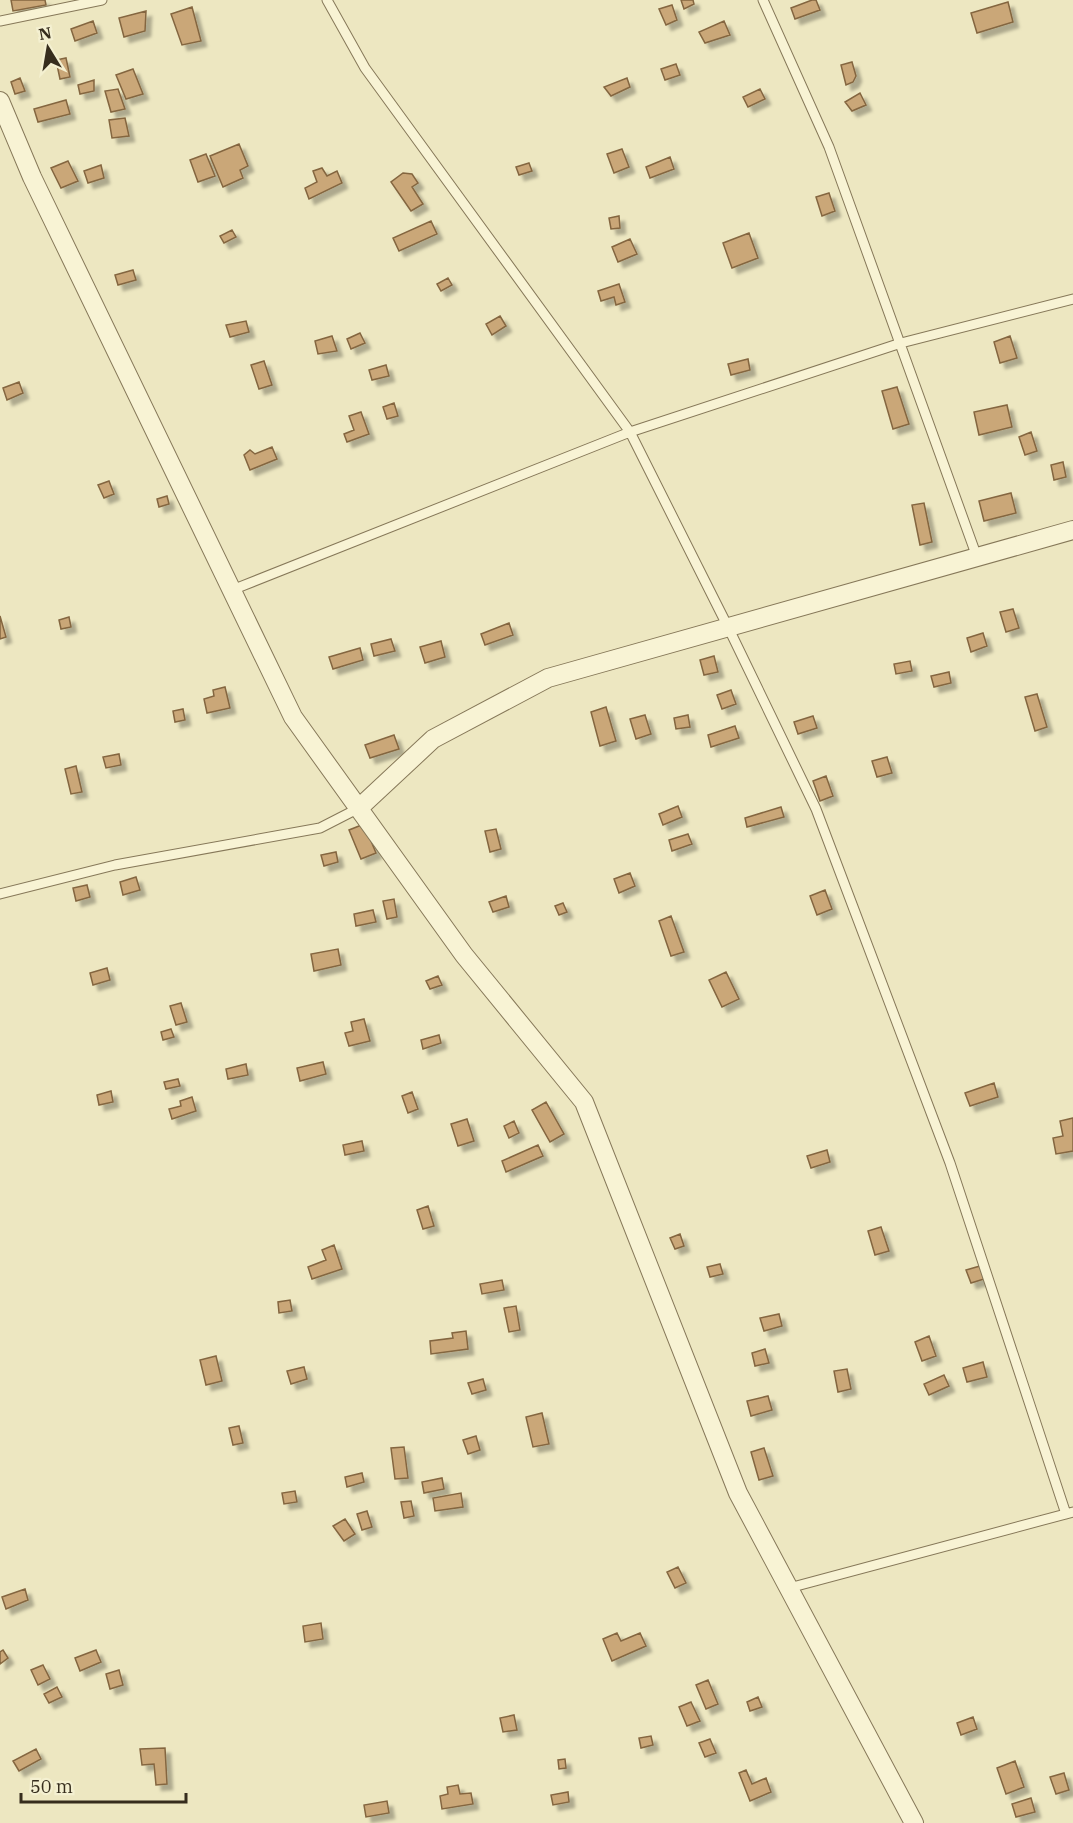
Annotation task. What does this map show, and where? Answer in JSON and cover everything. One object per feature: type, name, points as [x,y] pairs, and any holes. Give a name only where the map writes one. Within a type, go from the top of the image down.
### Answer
[{"type":"street","points":[[0,101],[32,177],[293,717],[464,955],[584,1102],[738,1493],[914,1823]]},
{"type":"street","points":[[359,808],[433,739],[548,678],[1073,530]]},
{"type":"lane","points":[[0,21],[102,0]]},
{"type":"lane","points":[[327,0],[365,68],[630,432],[728,627],[816,809],[950,1163],[1070,1513],[789,1588]]},
{"type":"lane","points":[[763,0],[829,147],[977,557]]},
{"type":"lane","points":[[232,590],[630,432],[901,343],[1073,299]]},
{"type":"lane","points":[[0,894],[116,865],[320,828],[359,808]]},
{"type":"building","points":[[11,0],[45,0],[46,5],[13,11]]},
{"type":"building","points":[[681,0],[693,0],[694,4],[684,9]]},
{"type":"building","points":[[816,0],[820,10],[795,19],[791,8]]},
{"type":"building","points":[[1008,2],[1013,22],[977,33],[971,13]]},
{"type":"building","points":[[672,5],[677,20],[666,25],[659,9]]},
{"type":"building","points":[[192,7],[201,41],[182,45],[171,14]]},
{"type":"building","points":[[146,11],[145,31],[124,37],[119,18]]},
{"type":"building","points":[[93,21],[97,33],[75,41],[71,29]]},
{"type":"building","points":[[724,21],[730,35],[705,43],[699,32]]},
{"type":"building","points":[[66,58],[70,77],[60,79],[56,60]]},
{"type":"building","points":[[852,62],[856,76],[853,82],[846,85],[841,65]]},
{"type":"building","points":[[676,64],[680,75],[665,80],[661,69]]},
{"type":"building","points":[[133,69],[143,94],[126,99],[116,75]]},
{"type":"building","points":[[20,78],[25,91],[15,94],[11,82]]},
{"type":"building","points":[[627,78],[630,87],[611,96],[604,87]]},
{"type":"building","points":[[94,80],[94,91],[80,94],[78,85]]},
{"type":"building","points":[[118,89],[125,109],[111,112],[105,91]]},
{"type":"building","points":[[760,89],[765,99],[748,107],[743,97]]},
{"type":"building","points":[[860,93],[866,105],[852,111],[845,102]]},
{"type":"building","points":[[66,100],[70,114],[38,122],[34,109]]},
{"type":"building","points":[[125,118],[129,136],[112,138],[109,120]]},
{"type":"building","points":[[239,144],[248,166],[240,170],[243,178],[223,187],[210,156]]},
{"type":"building","points":[[622,149],[629,167],[614,173],[607,154]]},
{"type":"building","points":[[206,154],[215,176],[198,182],[190,160]]},
{"type":"building","points":[[670,157],[674,169],[650,178],[646,167]]},
{"type":"building","points":[[68,161],[78,181],[61,188],[51,168]]},
{"type":"building","points":[[529,163],[532,171],[519,175],[516,167]]},
{"type":"building","points":[[101,165],[104,178],[88,183],[84,171]]},
{"type":"building","points":[[322,168],[327,176],[337,171],[342,183],[309,199],[305,188],[317,182],[313,171]]},
{"type":"building","points":[[403,173],[412,174],[418,183],[412,187],[423,204],[411,211],[391,182]]},
{"type":"building","points":[[829,193],[835,211],[822,216],[816,197]]},
{"type":"building","points":[[619,216],[620,228],[611,229],[609,218]]},
{"type":"building","points":[[431,221],[437,234],[399,251],[393,238]]},
{"type":"building","points":[[232,230],[236,237],[224,243],[220,236]]},
{"type":"building","points":[[749,233],[758,258],[732,268],[723,243]]},
{"type":"building","points":[[630,239],[637,254],[618,262],[612,247]]},
{"type":"building","points":[[133,270],[136,280],[118,285],[115,275]]},
{"type":"building","points":[[448,278],[452,285],[441,291],[437,284]]},
{"type":"building","points":[[619,284],[625,302],[616,305],[614,297],[601,301],[598,291]]},
{"type":"building","points":[[500,316],[506,326],[492,335],[486,324]]},
{"type":"building","points":[[246,321],[249,332],[230,337],[226,325]]},
{"type":"building","points":[[360,333],[365,343],[351,349],[347,339]]},
{"type":"building","points":[[332,336],[337,351],[318,354],[315,341]]},
{"type":"building","points":[[1010,336],[1017,358],[1000,363],[994,342]]},
{"type":"building","points":[[748,359],[750,370],[731,375],[728,364]]},
{"type":"building","points":[[264,361],[272,385],[259,389],[251,365]]},
{"type":"building","points":[[386,365],[389,376],[372,380],[369,370]]},
{"type":"building","points":[[19,382],[23,393],[7,400],[3,388]]},
{"type":"building","points":[[897,387],[909,424],[893,429],[882,391]]},
{"type":"building","points":[[394,403],[398,416],[387,419],[383,407]]},
{"type":"building","points":[[1007,405],[1012,427],[979,435],[974,412]]},
{"type":"building","points":[[361,412],[369,434],[347,442],[344,434],[354,430],[349,416]]},
{"type":"building","points":[[1031,432],[1037,451],[1025,455],[1019,437]]},
{"type":"building","points":[[272,447],[277,459],[250,470],[244,455],[250,450],[255,454]]},
{"type":"building","points":[[1063,462],[1066,477],[1054,480],[1051,465]]},
{"type":"building","points":[[109,481],[114,494],[104,498],[98,485]]},
{"type":"building","points":[[1011,493],[1016,513],[984,521],[979,501]]},
{"type":"building","points":[[167,496],[169,504],[159,507],[157,499]]},
{"type":"building","points":[[924,503],[932,542],[920,545],[912,505]]},
{"type":"building","points":[[1013,609],[1019,628],[1006,632],[1000,612]]},
{"type":"building","points":[[0,616],[6,637],[0,639]]},
{"type":"building","points":[[69,617],[71,627],[61,629],[59,620]]},
{"type":"building","points":[[509,623],[513,635],[485,645],[481,634]]},
{"type":"building","points":[[983,633],[987,646],[971,652],[967,638]]},
{"type":"building","points":[[391,639],[395,651],[374,656],[371,644]]},
{"type":"building","points":[[441,641],[445,657],[425,663],[420,647]]},
{"type":"building","points":[[360,648],[363,660],[333,669],[329,657]]},
{"type":"building","points":[[714,656],[718,672],[704,675],[700,660]]},
{"type":"building","points":[[910,661],[912,671],[896,674],[894,664]]},
{"type":"building","points":[[949,672],[951,683],[934,687],[931,676]]},
{"type":"building","points":[[225,687],[230,708],[207,713],[204,699],[214,696],[213,690]]},
{"type":"building","points":[[731,690],[736,704],[722,709],[717,695]]},
{"type":"building","points":[[1037,694],[1047,727],[1035,731],[1025,697]]},
{"type":"building","points":[[606,707],[616,741],[600,746],[591,712]]},
{"type":"building","points":[[183,709],[185,720],[175,722],[173,711]]},
{"type":"building","points":[[645,715],[651,734],[636,739],[630,719]]},
{"type":"building","points":[[688,715],[690,727],[676,729],[674,718]]},
{"type":"building","points":[[813,716],[817,728],[798,734],[794,722]]},
{"type":"building","points":[[735,726],[739,738],[711,747],[708,735]]},
{"type":"building","points":[[394,735],[399,749],[370,758],[365,745]]},
{"type":"building","points":[[119,754],[121,765],[106,768],[103,757]]},
{"type":"building","points":[[887,757],[892,773],[877,777],[872,761]]},
{"type":"building","points":[[76,766],[82,792],[71,794],[65,769]]},
{"type":"building","points":[[826,776],[833,796],[820,801],[813,781]]},
{"type":"building","points":[[678,806],[682,817],[663,825],[659,814]]},
{"type":"building","points":[[781,807],[784,817],[747,827],[745,818]]},
{"type":"building","points":[[364,824],[376,853],[361,859],[349,830]]},
{"type":"building","points":[[496,829],[501,849],[490,852],[485,831]]},
{"type":"building","points":[[688,834],[692,844],[672,851],[669,840]]},
{"type":"building","points":[[336,852],[338,862],[324,866],[321,855]]},
{"type":"building","points":[[630,873],[635,886],[619,893],[614,879]]},
{"type":"building","points":[[136,877],[140,890],[123,895],[120,882]]},
{"type":"building","points":[[87,885],[90,897],[76,901],[73,888]]},
{"type":"building","points":[[825,890],[832,909],[817,915],[810,896]]},
{"type":"building","points":[[506,896],[509,907],[493,912],[489,902]]},
{"type":"building","points":[[394,899],[397,917],[387,919],[383,901]]},
{"type":"building","points":[[563,903],[567,912],[559,915],[555,906]]},
{"type":"building","points":[[373,910],[376,922],[356,926],[354,914]]},
{"type":"building","points":[[671,916],[684,952],[671,956],[659,921]]},
{"type":"building","points":[[338,949],[341,965],[314,971],[311,954]]},
{"type":"building","points":[[107,968],[110,980],[93,985],[90,973]]},
{"type":"building","points":[[726,972],[739,999],[722,1007],[709,980]]},
{"type":"building","points":[[438,976],[442,985],[430,989],[426,981]]},
{"type":"building","points":[[181,1003],[187,1022],[176,1025],[170,1006]]},
{"type":"building","points":[[364,1019],[370,1041],[349,1046],[345,1033],[353,1031],[351,1022]]},
{"type":"building","points":[[171,1029],[174,1037],[163,1040],[161,1032]]},
{"type":"building","points":[[439,1035],[441,1043],[423,1049],[421,1040]]},
{"type":"building","points":[[323,1062],[326,1074],[300,1081],[297,1068]]},
{"type":"building","points":[[246,1064],[248,1075],[228,1079],[226,1069]]},
{"type":"building","points":[[178,1079],[180,1086],[166,1089],[164,1082]]},
{"type":"building","points":[[994,1083],[998,1097],[970,1106],[965,1093]]},
{"type":"building","points":[[111,1091],[113,1102],[99,1105],[97,1095]]},
{"type":"building","points":[[412,1092],[418,1109],[408,1113],[402,1096]]},
{"type":"building","points":[[192,1097],[196,1111],[172,1119],[169,1109],[181,1106],[180,1101]]},
{"type":"building","points":[[546,1102],[564,1134],[550,1142],[532,1110]]},
{"type":"building","points":[[1073,1118],[1073,1151],[1056,1154],[1053,1138],[1063,1136],[1060,1121]]},
{"type":"building","points":[[467,1119],[474,1141],[458,1146],[451,1124]]},
{"type":"building","points":[[514,1121],[519,1133],[509,1138],[504,1126]]},
{"type":"building","points":[[362,1141],[364,1151],[345,1155],[343,1145]]},
{"type":"building","points":[[538,1145],[543,1156],[506,1172],[502,1161]]},
{"type":"building","points":[[827,1150],[830,1162],[811,1168],[807,1156]]},
{"type":"building","points":[[428,1206],[434,1226],[423,1229],[417,1210]]},
{"type":"building","points":[[881,1227],[889,1251],[875,1255],[868,1231]]},
{"type":"building","points":[[680,1234],[684,1246],[675,1249],[670,1238]]},
{"type":"building","points":[[334,1245],[342,1269],[312,1279],[308,1267],[326,1260],[322,1250]]},
{"type":"building","points":[[720,1264],[723,1274],[710,1277],[707,1267]]},
{"type":"building","points":[[980,1266],[984,1279],[971,1283],[966,1270]]},
{"type":"building","points":[[502,1280],[504,1290],[482,1294],[480,1284]]},
{"type":"building","points":[[290,1300],[292,1311],[279,1313],[278,1302]]},
{"type":"building","points":[[516,1306],[520,1330],[509,1332],[504,1308]]},
{"type":"building","points":[[779,1314],[782,1326],[764,1331],[760,1318]]},
{"type":"building","points":[[466,1331],[468,1349],[431,1354],[430,1341],[453,1338],[452,1333]]},
{"type":"building","points":[[929,1336],[936,1356],[922,1361],[915,1342]]},
{"type":"building","points":[[765,1349],[769,1363],[755,1366],[752,1353]]},
{"type":"building","points":[[216,1356],[222,1381],[206,1385],[200,1360]]},
{"type":"building","points":[[983,1362],[987,1377],[967,1382],[963,1368]]},
{"type":"building","points":[[304,1367],[307,1379],[291,1384],[287,1371]]},
{"type":"building","points":[[847,1369],[851,1389],[838,1392],[834,1371]]},
{"type":"building","points":[[944,1375],[949,1386],[929,1395],[924,1384]]},
{"type":"building","points":[[483,1379],[486,1390],[472,1394],[468,1383]]},
{"type":"building","points":[[768,1396],[772,1410],[751,1416],[747,1401]]},
{"type":"building","points":[[542,1413],[549,1444],[533,1447],[526,1417]]},
{"type":"building","points":[[239,1426],[243,1443],[233,1445],[229,1428]]},
{"type":"building","points":[[476,1436],[480,1450],[468,1454],[463,1440]]},
{"type":"building","points":[[404,1447],[408,1478],[395,1479],[391,1448]]},
{"type":"building","points":[[764,1448],[773,1476],[759,1480],[751,1452]]},
{"type":"building","points":[[362,1473],[364,1482],[347,1487],[345,1477]]},
{"type":"building","points":[[442,1478],[444,1489],[424,1493],[422,1482]]},
{"type":"building","points":[[295,1491],[297,1502],[284,1504],[282,1493]]},
{"type":"building","points":[[461,1493],[463,1507],[435,1511],[433,1498]]},
{"type":"building","points":[[411,1501],[414,1516],[404,1518],[401,1502]]},
{"type":"building","points":[[367,1511],[372,1527],[362,1530],[357,1514]]},
{"type":"building","points":[[345,1519],[355,1534],[344,1541],[333,1526]]},
{"type":"building","points":[[678,1567],[686,1583],[675,1588],[667,1572]]},
{"type":"building","points":[[25,1589],[28,1600],[6,1609],[2,1597]]},
{"type":"building","points":[[321,1623],[323,1639],[305,1642],[303,1626]]},
{"type":"building","points":[[617,1633],[621,1641],[640,1633],[646,1646],[612,1661],[603,1639]]},
{"type":"building","points":[[3,1650],[8,1658],[0,1664],[0,1652]]},
{"type":"building","points":[[96,1650],[101,1662],[80,1671],[75,1658]]},
{"type":"building","points":[[43,1665],[50,1679],[38,1685],[31,1670]]},
{"type":"building","points":[[119,1670],[123,1685],[110,1689],[106,1674]]},
{"type":"building","points":[[708,1680],[718,1704],[706,1709],[696,1685]]},
{"type":"building","points":[[57,1687],[62,1697],[49,1703],[44,1694]]},
{"type":"building","points":[[758,1697],[762,1707],[750,1711],[747,1702]]},
{"type":"building","points":[[691,1702],[700,1721],[687,1726],[679,1707]]},
{"type":"building","points":[[514,1715],[517,1730],[503,1732],[500,1718]]},
{"type":"building","points":[[973,1717],[977,1729],[961,1735],[957,1723]]},
{"type":"building","points":[[651,1736],[653,1745],[641,1748],[639,1738]]},
{"type":"building","points":[[710,1739],[716,1753],[705,1757],[699,1743]]},
{"type":"building","points":[[165,1748],[167,1784],[156,1785],[154,1764],[142,1765],[140,1749]]},
{"type":"building","points":[[36,1749],[41,1759],[19,1771],[13,1761]]},
{"type":"building","points":[[565,1759],[566,1768],[559,1769],[558,1760]]},
{"type":"building","points":[[1015,1761],[1024,1787],[1006,1794],[997,1768]]},
{"type":"building","points":[[746,1770],[752,1784],[766,1778],[771,1792],[750,1801],[739,1773]]},
{"type":"building","points":[[1064,1773],[1069,1790],[1056,1794],[1050,1777]]},
{"type":"building","points":[[458,1785],[460,1794],[471,1793],[473,1804],[442,1809],[440,1796],[448,1794],[447,1787]]},
{"type":"building","points":[[568,1792],[569,1802],[553,1805],[551,1795]]},
{"type":"building","points":[[1031,1798],[1035,1812],[1016,1817],[1012,1804]]},
{"type":"building","points":[[387,1801],[389,1813],[366,1817],[364,1805]]}]
